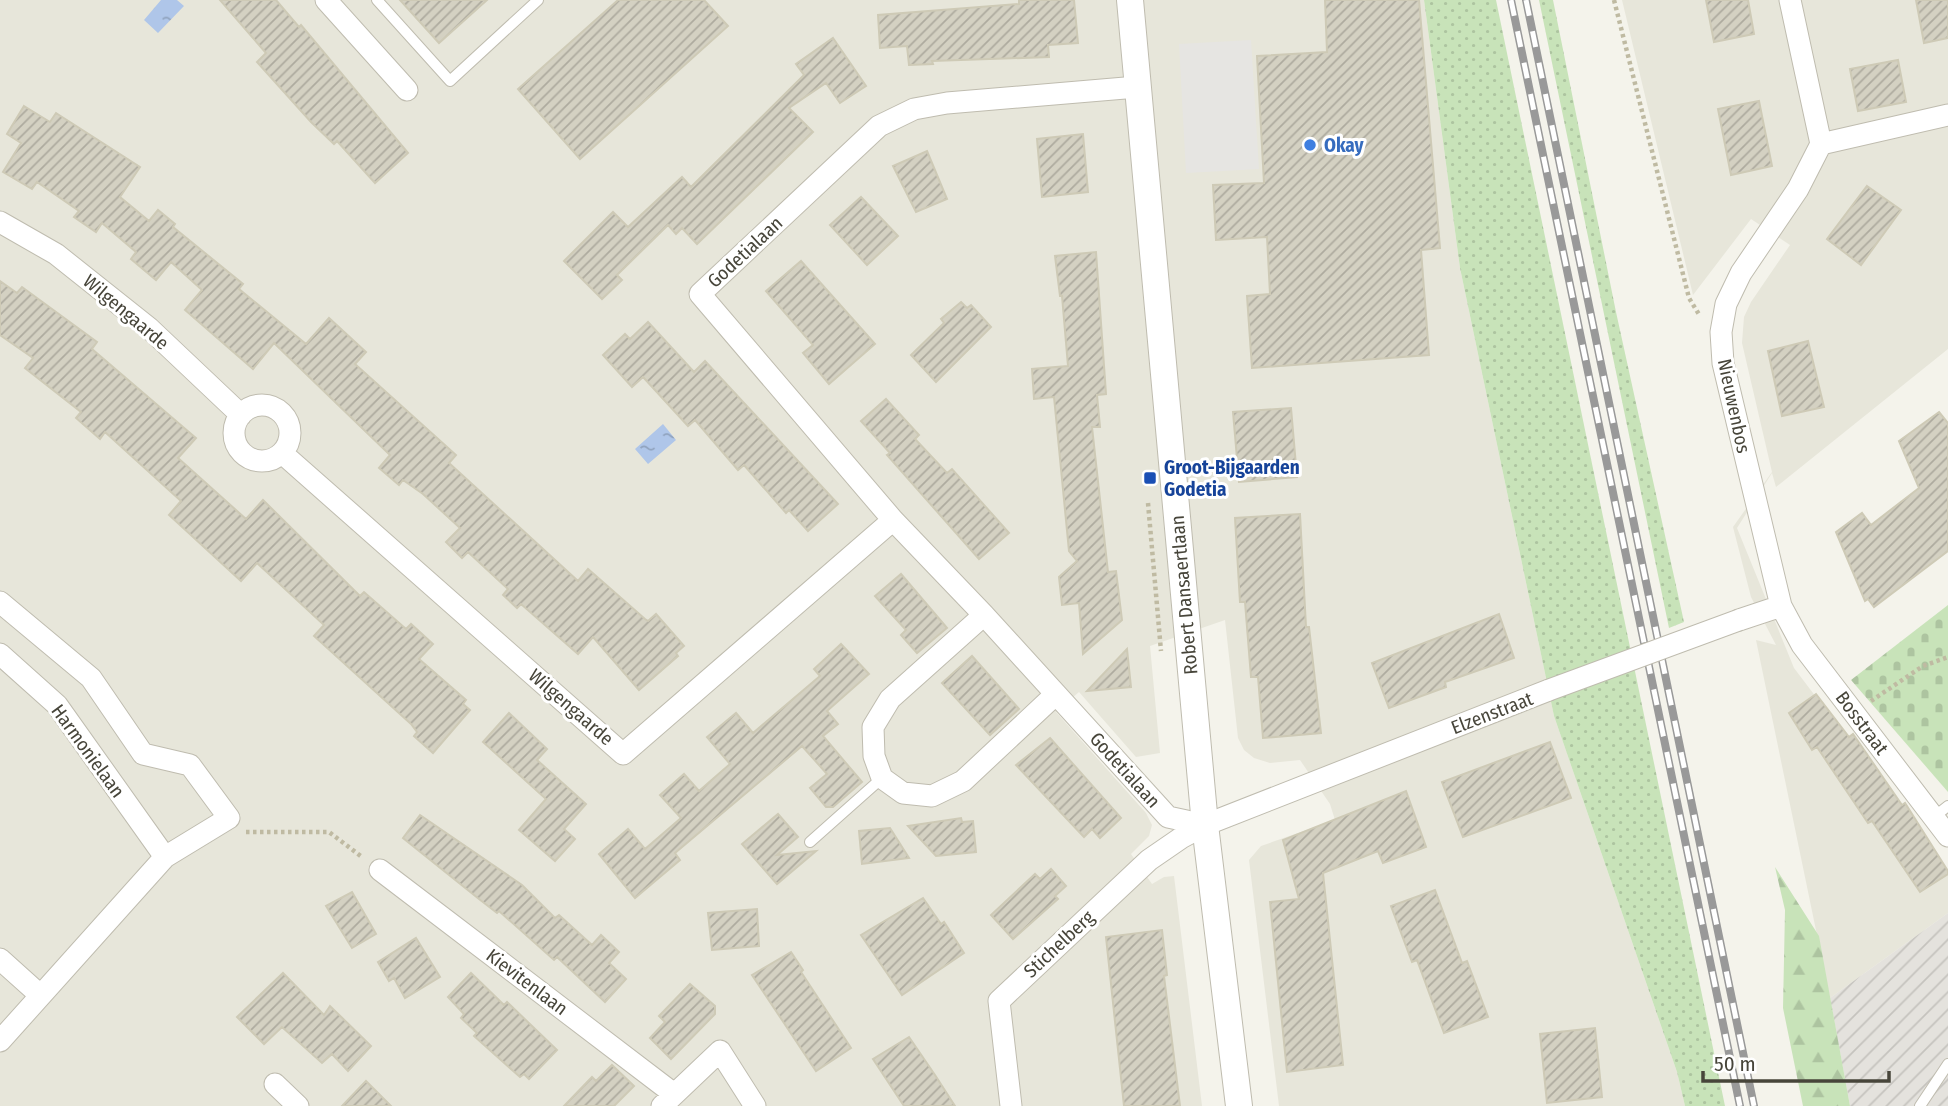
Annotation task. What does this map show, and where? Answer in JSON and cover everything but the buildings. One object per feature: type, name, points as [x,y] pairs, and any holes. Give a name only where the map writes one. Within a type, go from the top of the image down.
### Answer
[{"type":"street","points":[[326,0],[407,90]]},
{"type":"street","name":"Robert Dansaertlaan","points":[[1130,0],[1205,825],[1239,1106]]},
{"type":"street","points":[[1790,0],[1813,96],[1821,144],[1948,115]]},
{"type":"street","name":"Godetialaan","points":[[1137,87],[947,103],[914,109],[879,127],[701,294],[893,520],[984,615],[1168,817],[1205,825]]},
{"type":"street","name":"Nieuwenbos","points":[[1780,606],[1723,363],[1721,332],[1726,304],[1741,272],[1798,189],[1821,144]]},
{"type":"street","name":"Wilgengaarde","points":[[0,222],[56,254],[149,328],[241,415]]},
{"type":"street","points":[[265,405],[281,413],[290,428],[287,446],[282,453],[265,461],[247,457],[236,442],[236,423],[241,415],[265,405]]},
{"type":"street","name":"Wilgengaarde","points":[[282,453],[623,754],[893,520]]},
{"type":"street","points":[[0,602],[91,678],[143,754],[190,765],[229,818],[165,857],[0,1041]]},
{"type":"street","name":"Elzenstraat","points":[[1205,825],[1549,690],[1780,606]]},
{"type":"street","name":"Bosstraat","points":[[1780,606],[1802,645],[1854,714],[1941,811],[1948,836]]},
{"type":"street","points":[[984,615],[890,699],[873,727],[874,756],[882,778],[902,793],[932,796],[963,781],[1056,694]]},
{"type":"street","name":"Harmonielaan","points":[[0,654],[57,705],[165,857]]},
{"type":"street","name":"Stichelberg","points":[[1011,1106],[999,1001],[1149,860],[1205,825]]},
{"type":"street","name":"Kievitenlaan","points":[[380,870],[668,1100],[720,1051],[755,1106]]},
{"type":"street","points":[[0,958],[40,995]]},
{"type":"street","points":[[275,1084],[298,1106]]},
{"type":"lane","points":[[377,0],[450,81],[538,0]]},
{"type":"lane","points":[[810,842],[882,778]]},
{"type":"lane","points":[[1920,1106],[1948,1064]]},
{"type":"path","points":[[1614,0],[1689,298],[1700,317],[1721,332]]},
{"type":"path","points":[[1854,714],[1894,683],[1923,666],[1948,657]]},
{"type":"path","points":[[229,818],[247,832],[330,832],[380,870]]},
{"type":"shaded area","points":[[0,0],[1424,0],[1460,268],[1554,716],[1677,1072],[1685,1106],[1279,1106],[1249,860],[1261,846],[1335,820],[1330,804],[1300,760],[1270,763],[1254,758],[1244,750],[1238,738],[1225,620],[1150,646],[1160,753],[1136,757],[1079,692],[1056,712],[1146,813],[1152,825],[1149,836],[1131,854],[1152,884],[1164,877],[1174,876],[1202,1106],[0,1106]]},
{"type":"shaded area","points":[[1622,0],[1948,0],[1948,349],[1776,487],[1772,473],[1737,528],[1794,668],[1948,871],[1948,913],[1830,998],[1756,640],[1776,645],[1751,597],[1733,527],[1772,472],[1742,343],[1744,317],[1751,302],[1790,245],[1751,219],[1693,295]]},
{"type":"shaded area","points":[[1251,40],[1259,169],[1186,173],[1179,44]]},
{"type":"shaded area","points":[[1948,913],[1948,1106],[1850,1106],[1830,998]]},
{"type":"green space","points":[[1424,0],[1496,0],[1725,1106],[1685,1106],[1677,1072],[1554,716],[1460,268]]},
{"type":"green space","points":[[1539,0],[1553,0],[1616,312],[1684,622],[1669,628]]},
{"type":"green space","points":[[1948,605],[1948,792],[1851,680]]},
{"type":"green space","points":[[1775,867],[1819,936],[1850,1106],[1803,1106],[1783,1008],[1785,910]]},
{"type":"water","points":[[161,0],[177,0],[184,6],[158,33],[144,20]]},
{"type":"water","points":[[663,424],[676,440],[648,464],[635,449]]},
{"type":"railway","points":[[1511,0],[1740,1106]]},
{"type":"railway","points":[[1526,0],[1754,1106]]},
{"type":"place","name":"Okay","points":[[1310,145]]},
{"type":"place","name":"Groot-Bijgaarden Godetia","points":[[1150,478]]}]
